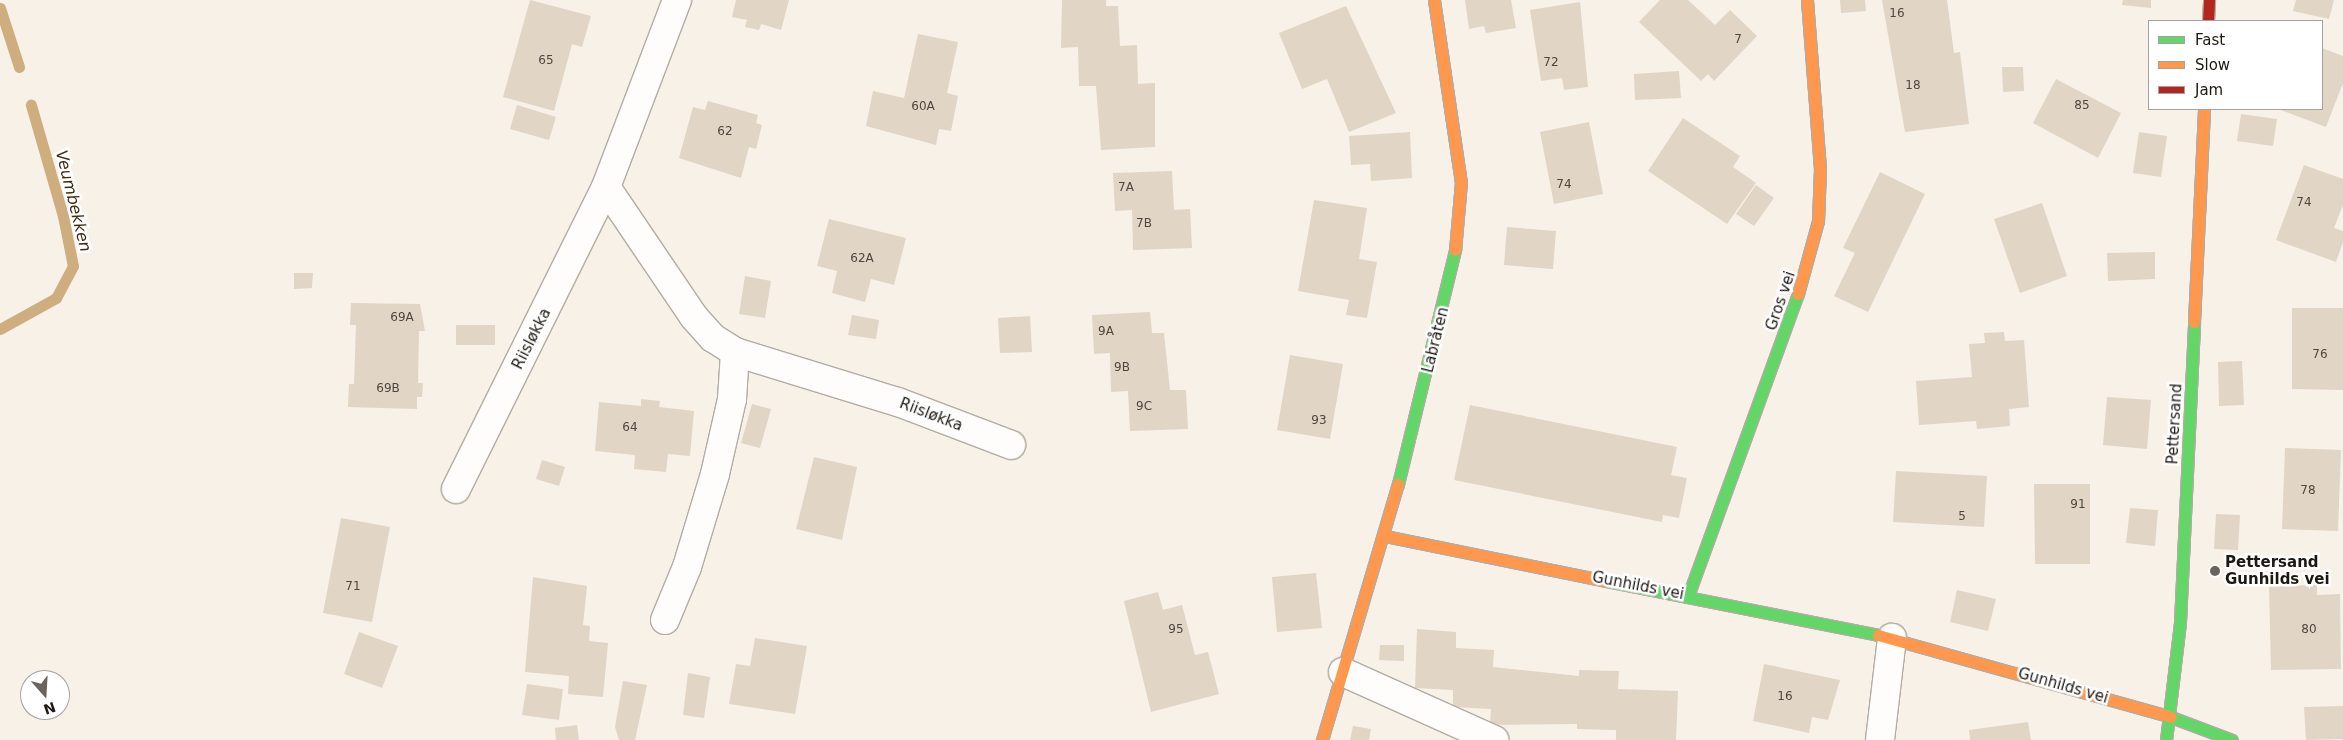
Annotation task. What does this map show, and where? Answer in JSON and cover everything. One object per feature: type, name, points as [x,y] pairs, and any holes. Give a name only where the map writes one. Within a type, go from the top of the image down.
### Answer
[{"type":"street","name":"Riisløkka","points":[[456,489],[606,187],[677,0]]},
{"type":"street","name":"Labråten","points":[[1322,740],[1385,536],[1459,232],[1460,172],[1434,0]]},
{"type":"street","name":"Gros vei","points":[[1688,596],[1811,256],[1820,169],[1807,0]]},
{"type":"street","points":[[2208,20],[2209,0]]},
{"type":"street","name":"Pettersand","points":[[2166,740],[2180,622],[2204,110]]},
{"type":"street","name":"Riisløkka","points":[[606,187],[694,318],[713,338],[735,352],[898,402],[1011,445]]},
{"type":"street","points":[[664,620],[687,567],[715,474],[732,399],[735,352]]},
{"type":"street","name":"Gunhilds vei","points":[[1385,536],[1892,638],[2169,716],[2232,740]]},
{"type":"street","points":[[1880,740],[1892,638]]},
{"type":"street","points":[[1343,672],[1494,740]]},
{"type":"building","points":[[530,0],[591,16],[582,47],[572,44],[554,111],[503,97]]},
{"type":"building","points":[[736,0],[789,0],[781,30],[761,24],[759,30],[745,27],[747,20],[732,17]]},
{"type":"building","points":[[1062,0],[1106,0],[1106,6],[1118,6],[1120,46],[1137,45],[1138,84],[1155,83],[1155,147],[1101,150],[1096,86],[1079,86],[1078,47],[1061,48]]},
{"type":"building","points":[[1465,0],[1511,0],[1516,28],[1486,33],[1484,26],[1469,29]]},
{"type":"building","points":[[1660,0],[1688,0],[1715,25],[1730,10],[1757,36],[1714,81],[1708,74],[1701,81],[1639,22]]},
{"type":"building","points":[[1840,0],[1865,0],[1866,11],[1841,13]]},
{"type":"building","points":[[1882,0],[1947,0],[1954,53],[1960,52],[1969,124],[1905,132]]},
{"type":"building","points":[[2123,0],[2151,0],[2151,8],[2122,5]]},
{"type":"building","points":[[2296,0],[2334,0],[2329,19],[2293,11]]},
{"type":"building","points":[[1580,2],[1588,87],[1564,90],[1562,78],[1541,81],[1530,10]]},
{"type":"building","points":[[1346,6],[1396,113],[1349,132],[1327,79],[1302,89],[1279,33]]},
{"type":"building","points":[[918,34],[958,42],[947,93],[958,96],[951,131],[939,129],[936,145],[866,126],[873,91],[904,98]]},
{"type":"building","points":[[2323,48],[2343,56],[2343,83],[2326,127],[2281,110],[2323,110]]},
{"type":"building","points":[[2002,67],[2023,67],[2024,91],[2003,92]]},
{"type":"building","points":[[1679,71],[1681,98],[1635,100],[1634,74]]},
{"type":"building","points":[[2056,79],[2121,113],[2098,158],[2033,123]]},
{"type":"building","points":[[708,101],[758,115],[756,123],[762,125],[756,149],[749,147],[741,178],[679,158],[693,107],[705,110]]},
{"type":"building","points":[[517,105],[556,117],[549,140],[510,129]]},
{"type":"building","points":[[2241,114],[2277,119],[2273,146],[2237,141]]},
{"type":"building","points":[[1683,118],[1740,156],[1733,167],[1756,183],[1727,224],[1648,171]]},
{"type":"building","points":[[1589,122],[1603,194],[1554,204],[1540,132]]},
{"type":"building","points":[[1410,132],[1412,178],[1371,181],[1370,164],[1351,165],[1349,136]]},
{"type":"building","points":[[2139,132],[2167,136],[2161,177],[2133,173]]},
{"type":"building","points":[[2304,165],[2343,179],[2343,205],[2334,228],[2343,231],[2343,242],[2336,262],[2276,240]]},
{"type":"building","points":[[1172,171],[1174,210],[1190,209],[1192,248],[1133,250],[1132,210],[1115,211],[1113,173]]},
{"type":"building","points":[[1880,172],[1925,194],[1868,312],[1834,296],[1855,253],[1843,248]]},
{"type":"building","points":[[1756,185],[1774,198],[1754,226],[1736,214]]},
{"type":"building","points":[[1314,200],[1367,208],[1359,259],[1377,262],[1367,318],[1346,315],[1349,300],[1298,291]]},
{"type":"building","points":[[2042,203],[2067,276],[2020,293],[1994,219]]},
{"type":"building","points":[[829,219],[906,238],[894,285],[871,279],[865,302],[832,293],[837,271],[817,266]]},
{"type":"building","points":[[1507,227],[1556,231],[1553,269],[1504,265]]},
{"type":"building","points":[[2155,252],[2155,279],[2108,281],[2107,253]]},
{"type":"building","points":[[294,273],[313,273],[312,288],[294,289]]},
{"type":"building","points":[[745,276],[771,281],[765,318],[739,314]]},
{"type":"building","points":[[351,303],[420,304],[425,331],[419,331],[418,383],[423,383],[422,397],[417,397],[417,409],[348,407],[349,384],[354,384],[356,325],[350,325]]},
{"type":"building","points":[[2292,308],[2343,308],[2343,390],[2292,389]]},
{"type":"building","points":[[1150,312],[1152,333],[1164,333],[1170,390],[1186,390],[1188,429],[1130,431],[1128,391],[1111,392],[1110,353],[1094,354],[1092,315]]},
{"type":"building","points":[[852,315],[879,320],[876,339],[848,335]]},
{"type":"building","points":[[1030,316],[1032,352],[1000,353],[998,318]]},
{"type":"building","points":[[456,325],[495,325],[495,345],[456,345]]},
{"type":"building","points":[[2004,332],[2005,341],[2024,340],[2029,407],[2009,409],[2010,426],[1977,429],[1976,421],[1919,425],[1916,381],[1972,377],[1969,344],[1985,343],[1984,333]]},
{"type":"building","points":[[1290,355],[1343,364],[1330,439],[1277,430]]},
{"type":"building","points":[[2242,361],[2244,405],[2219,406],[2218,362]]},
{"type":"building","points":[[2107,397],[2151,400],[2147,449],[2103,445]]},
{"type":"building","points":[[641,399],[660,401],[659,407],[694,411],[690,456],[668,454],[666,472],[634,469],[635,455],[595,451],[599,402],[641,406]]},
{"type":"building","points":[[752,404],[771,409],[760,448],[741,443]]},
{"type":"building","points":[[1470,405],[1677,447],[1671,475],[1687,478],[1679,518],[1663,515],[1662,522],[1454,480]]},
{"type":"building","points":[[2285,448],[2341,450],[2338,531],[2282,529]]},
{"type":"building","points":[[814,457],[857,467],[842,540],[796,529]]},
{"type":"building","points":[[542,460],[565,467],[559,486],[536,479]]},
{"type":"building","points":[[1896,471],[1987,476],[1984,527],[1893,522]]},
{"type":"building","points":[[2034,484],[2090,484],[2090,564],[2035,564]]},
{"type":"building","points":[[2130,508],[2158,510],[2155,546],[2126,543]]},
{"type":"building","points":[[2216,514],[2240,515],[2238,550],[2214,549]]},
{"type":"building","points":[[341,518],[390,527],[372,622],[323,613]]},
{"type":"building","points":[[1316,573],[1322,628],[1277,632],[1272,577]]},
{"type":"building","points":[[533,577],[587,586],[583,625],[590,626],[589,641],[608,643],[603,697],[568,694],[569,676],[525,672]]},
{"type":"building","points":[[2317,585],[2317,595],[2340,594],[2341,669],[2271,670],[2269,586]]},
{"type":"building","points":[[1957,590],[1996,599],[1988,631],[1950,622]]},
{"type":"building","points":[[1158,592],[1163,610],[1182,605],[1195,655],[1208,652],[1219,694],[1151,712],[1124,601]]},
{"type":"building","points":[[1417,629],[1456,632],[1456,648],[1494,650],[1493,667],[1579,676],[1579,670],[1619,671],[1618,689],[1678,691],[1676,740],[1616,740],[1616,730],[1577,729],[1577,724],[1490,725],[1491,709],[1453,707],[1453,690],[1415,688]]},
{"type":"building","points":[[359,632],[398,646],[382,688],[344,674]]},
{"type":"building","points":[[755,638],[807,646],[795,714],[729,704],[736,664],[750,666]]},
{"type":"building","points":[[1380,645],[1404,645],[1404,661],[1379,660]]},
{"type":"building","points":[[1764,664],[1840,680],[1828,720],[1812,717],[1809,733],[1753,721]]},
{"type":"building","points":[[688,673],[710,677],[704,718],[683,715]]},
{"type":"building","points":[[623,681],[647,685],[635,740],[619,740],[615,727]]},
{"type":"building","points":[[527,684],[563,689],[559,720],[522,715]]},
{"type":"building","points":[[2343,706],[2343,739],[2306,740],[2304,707]]},
{"type":"building","points":[[2028,722],[2031,740],[1970,740],[1969,730]]},
{"type":"building","points":[[577,725],[579,740],[556,740],[555,728]]},
{"type":"building","points":[[1353,726],[1371,729],[1369,740],[1350,740]]},
{"type":"waterway","name":"Veumbekken","points":[[0,8],[19,67]]},
{"type":"waterway","name":"Veumbekken","points":[[0,329],[56,298],[73,266],[63,216],[31,105]]},
{"type":"traffic: fast","points":[[1398,484],[1455,250]]},
{"type":"traffic: fast","points":[[1688,596],[1798,294]]},
{"type":"traffic: fast","points":[[2166,740],[2180,622],[2194,322]]},
{"type":"traffic: fast","points":[[1606,581],[1878,635]]},
{"type":"traffic: fast","points":[[2171,717],[2232,740]]},
{"type":"traffic: slow","points":[[1434,0],[1461,182],[1455,250]]},
{"type":"traffic: slow","points":[[1798,294],[1818,221],[1820,169],[1807,0]]},
{"type":"traffic: slow","points":[[2194,322],[2204,110]]},
{"type":"traffic: slow","points":[[1322,740],[1398,484]]},
{"type":"traffic: slow","points":[[1385,536],[1606,581]]},
{"type":"traffic: slow","points":[[1878,635],[2171,717]]},
{"type":"traffic: jam","points":[[2208,20],[2209,0]]},
{"type":"place","name":"Pettersand Gunhilds vei","points":[[2215,571]]}]
